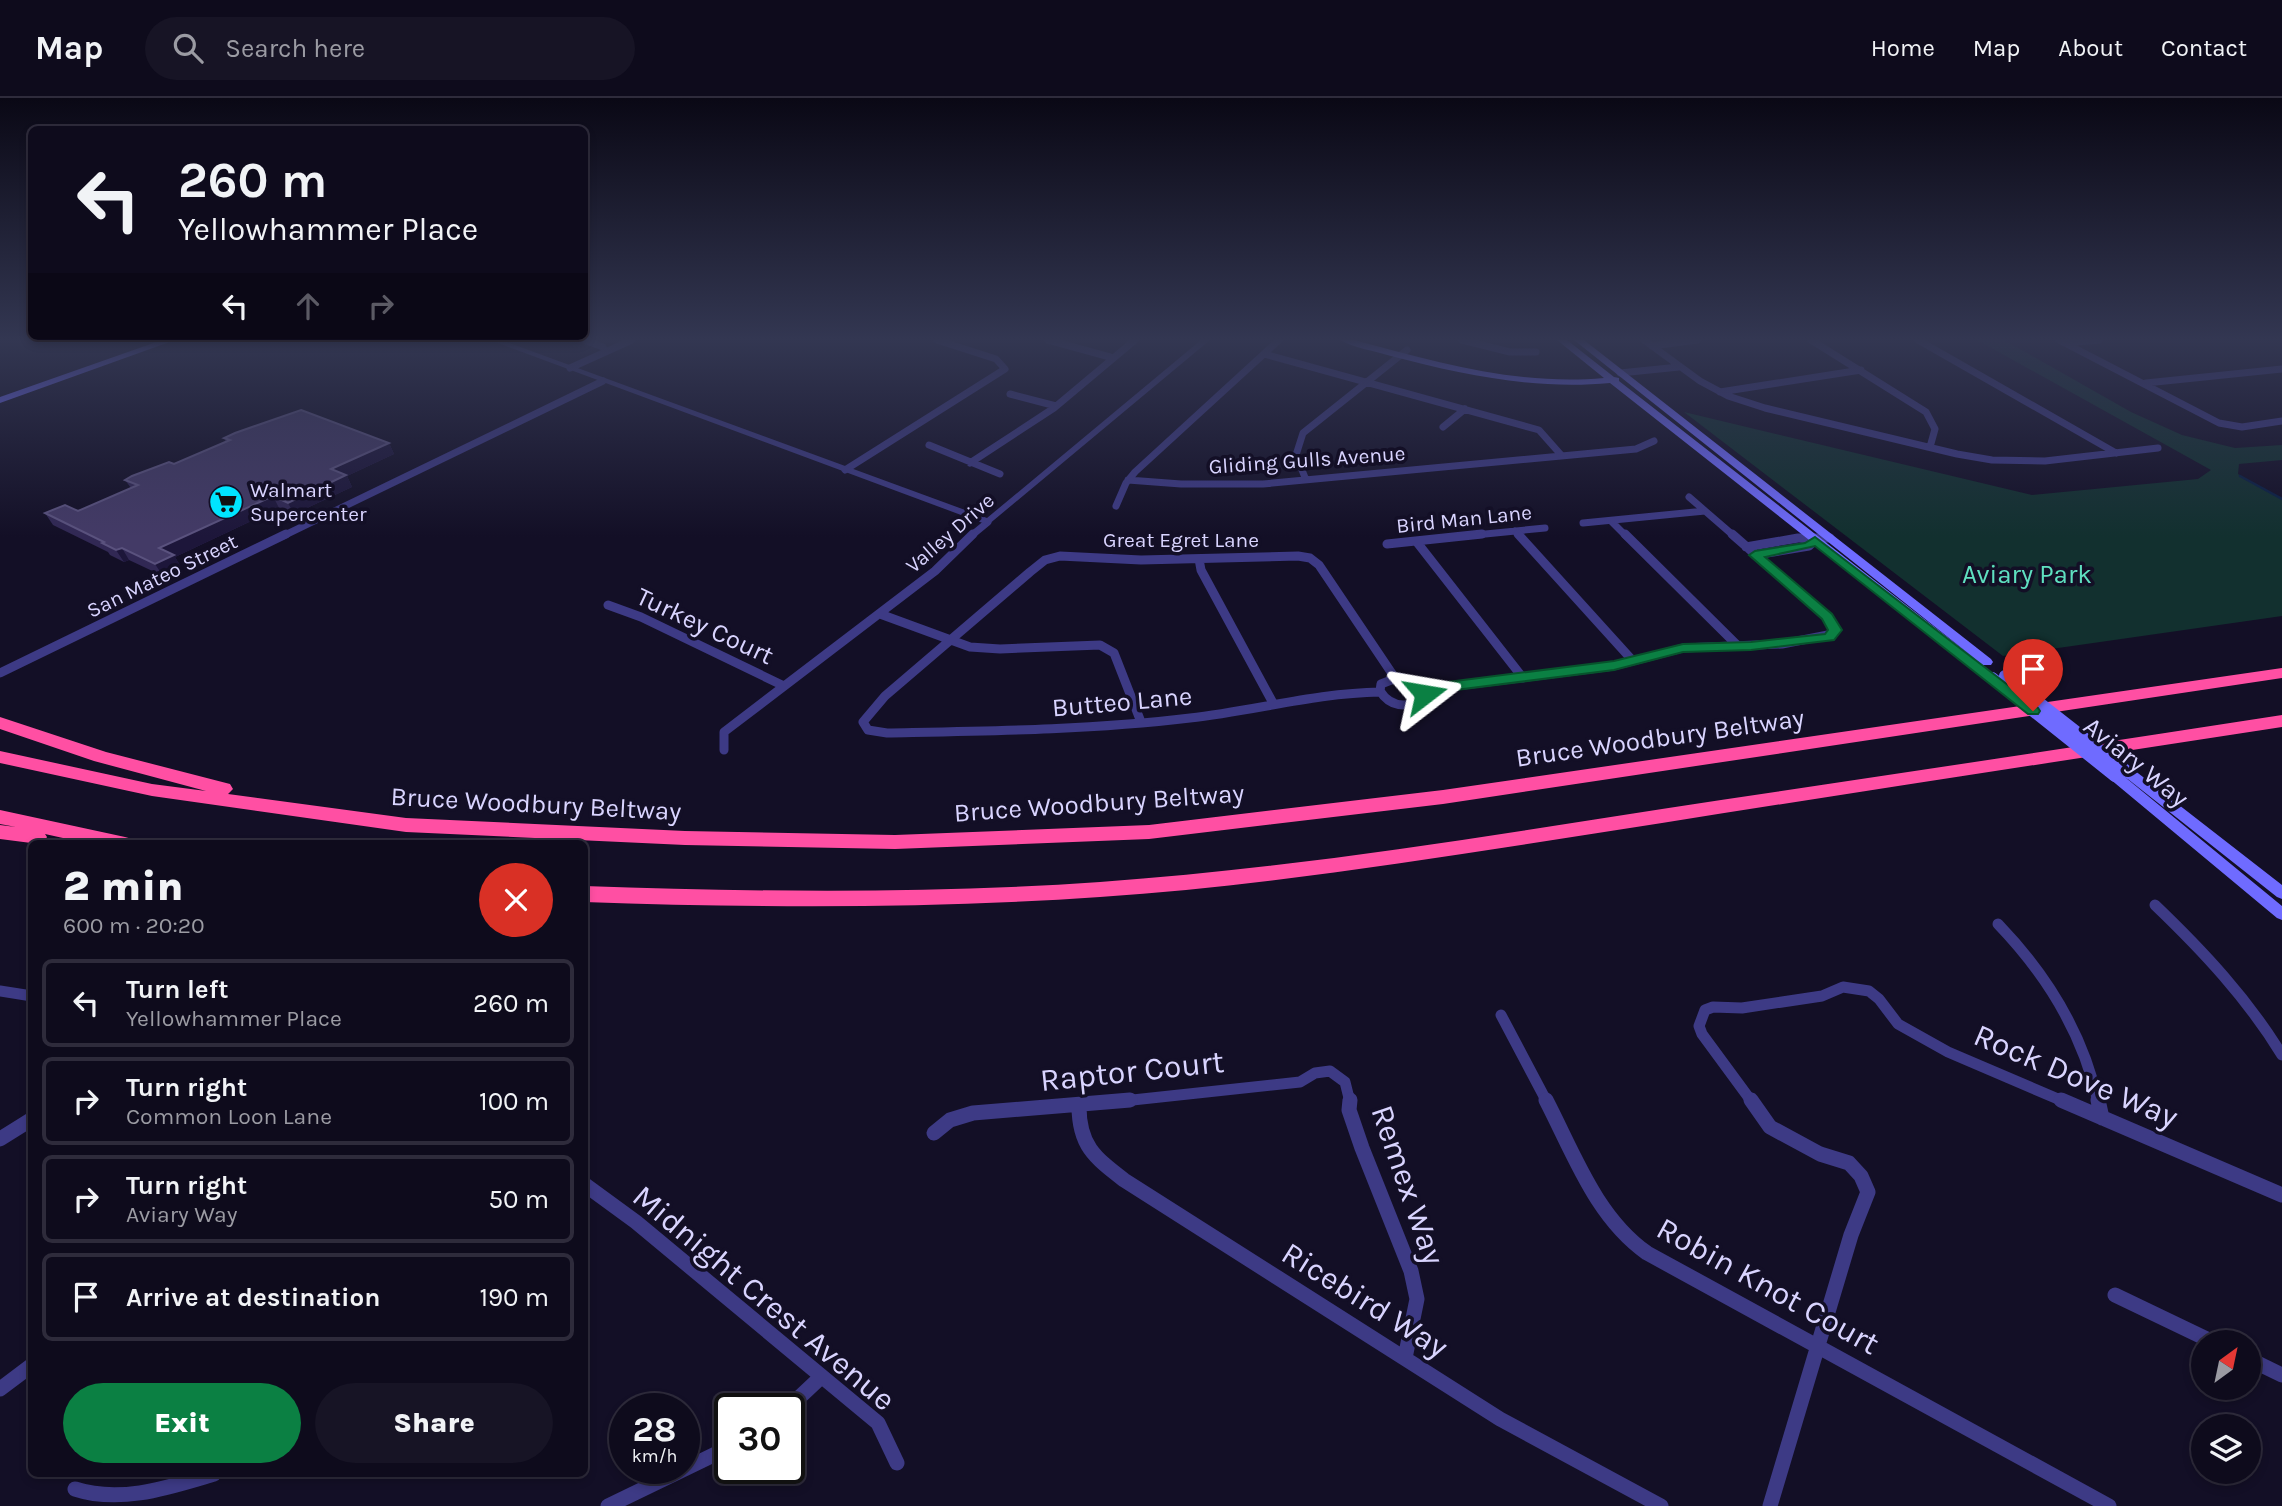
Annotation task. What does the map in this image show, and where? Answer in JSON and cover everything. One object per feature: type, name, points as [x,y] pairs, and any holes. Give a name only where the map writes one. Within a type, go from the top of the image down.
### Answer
[{"type":"highway","name":"Bruce Woodbury Beltway","points":[[0,757],[152,790],[406,824],[685,838],[895,842],[1149,832],[1443,797],[2282,673]]},
{"type":"highway","points":[[588,894],[821,899],[1062,892],[1175,883],[1448,849],[2282,721]]},
{"type":"highway","points":[[0,723],[87,753],[186,781],[406,824]]},
{"type":"highway","points":[[0,817],[106,840]]},
{"type":"highway","points":[[0,832],[58,840]]},
{"type":"main road","name":"Aviary Way","points":[[1651,406],[1815,540],[2282,893]]},
{"type":"main road","name":"Aviary Way","points":[[1654,406],[1830,538],[1998,677]]},
{"type":"main road","name":"Aviary Way","points":[[2122,774],[2282,914]]},
{"type":"street","name":"San Mateo Street","points":[[0,673],[553,406]]},
{"type":"street","points":[[671,406],[988,522]]},
{"type":"street","points":[[845,470],[948,406]]},
{"type":"street","points":[[970,463],[1056,406]]},
{"type":"street","name":"Valley Drive","points":[[724,750],[724,732],[936,571],[962,543],[1127,406]]},
{"type":"street","points":[[1116,506],[1128,480],[1208,406]]},
{"type":"street","points":[[1306,480],[1296,455],[1303,433],[1337,406]]},
{"type":"street","points":[[1453,406],[1539,430],[1562,456]]},
{"type":"street","points":[[1759,406],[1930,447],[2011,461],[2045,461],[2158,448]]},
{"type":"street","points":[[1916,406],[1926,412],[1935,425],[1935,439],[1930,447]]},
{"type":"street","points":[[2033,406],[2116,453]]},
{"type":"street","points":[[2186,406],[2228,425],[2242,427],[2282,421]]},
{"type":"street","points":[[1443,427],[1465,409]]},
{"type":"street","name":"Gliding Gulls Avenue","points":[[1128,480],[1228,485],[1306,480],[1636,449],[1654,441]]},
{"type":"street","points":[[929,445],[1000,474]]},
{"type":"street","points":[[1424,690],[1633,661],[1683,648],[1782,644],[1833,634],[1835,630],[1828,617],[1689,497]]},
{"type":"street","points":[[1583,523],[1705,511]]},
{"type":"street","points":[[1611,521],[1738,646]]},
{"type":"street","name":"Bird Man Lane","points":[[1387,544],[1545,528]]},
{"type":"street","points":[[1515,531],[1633,661]]},
{"type":"street","points":[[1746,547],[1798,538],[1830,538]]},
{"type":"street","points":[[1755,555],[1809,546],[1815,540]]},
{"type":"street","points":[[1416,541],[1523,678]]},
{"type":"street","name":"Great Egret Lane","points":[[951,640],[1039,564],[1052,557],[1199,559],[1298,556],[1310,558],[1319,565],[1395,678]]},
{"type":"street","points":[[1199,559],[1201,570],[1273,703]]},
{"type":"street","name":"Turkey Court","points":[[608,605],[641,617],[784,686]]},
{"type":"street","points":[[880,614],[970,647],[1000,649],[1091,645],[1107,648],[1114,653],[1140,722]]},
{"type":"street","name":"Butteo Lane","points":[[951,640],[872,708],[863,722],[868,730],[887,733],[954,733],[1140,722],[1200,717],[1338,693],[1380,692]]},
{"type":"street","points":[[1395,678],[1415,681],[1424,690],[1422,700],[1406,705],[1390,702],[1380,692],[1383,682],[1395,678]]},
{"type":"street","points":[[2155,905],[2197,944],[2244,997],[2282,1055]]},
{"type":"street","points":[[1998,924],[2035,963],[2074,1028],[2087,1058],[2102,1118]]},
{"type":"street","name":"Rock Dove Way","points":[[1818,1347],[1851,1235],[1868,1192],[1861,1176],[1849,1163],[1820,1154],[1789,1140],[1769,1127],[1702,1034],[1704,1010],[1713,1007],[1742,1009],[1822,996],[1843,987],[1861,989],[1879,999],[1898,1024],[1925,1041],[2282,1195]]},
{"type":"street","points":[[0,991],[28,995]]},
{"type":"street","name":"Robin Knot Court","points":[[1501,1015],[1603,1210],[1613,1225],[1647,1253],[2109,1506]]},
{"type":"street","name":"Raptor Court","points":[[934,1133],[950,1120],[973,1113],[1079,1106],[1300,1082],[1315,1073],[1330,1071],[1337,1076]]},
{"type":"street","name":"Remex Way","points":[[1337,1076],[1345,1082],[1350,1095],[1349,1110],[1362,1148],[1411,1271],[1417,1299],[1405,1358]]},
{"type":"street","name":"Ricebird Way","points":[[1079,1106],[1078,1127],[1082,1141],[1098,1160],[1124,1180],[1500,1419],[1661,1506]]},
{"type":"street","points":[[0,1139],[28,1122]]},
{"type":"street","name":"Midnight Crest Avenue","points":[[588,1187],[636,1222],[877,1423],[897,1464]]},
{"type":"street","points":[[2115,1295],[2191,1331]]},
{"type":"street","points":[[1770,1506],[1818,1347]]},
{"type":"street","points":[[2261,1365],[2282,1375]]},
{"type":"street","points":[[0,1389],[28,1368]]},
{"type":"street","points":[[804,1393],[821,1377]]},
{"type":"street","points":[[608,1506],[714,1455]]},
{"type":"street","points":[[75,1489],[85,1496],[110,1500],[203,1477]]},
{"type":"green space","name":"Aviary Park","points":[[2095,406],[2120,406],[2182,435],[2235,448],[2282,445],[2282,460],[2239,464],[2238,474],[2282,499],[2282,616],[2003,656],[1684,412],[2032,495],[2198,479],[2211,470]]},
{"type":"building","name":"Walmart Supercenter","points":[[301,410],[389,443],[331,469],[346,475],[288,503],[273,496],[159,548],[174,555],[155,564],[122,548],[116,550],[45,513],[65,505],[78,511],[138,485],[125,480],[132,476],[169,462],[174,464],[230,440],[224,438],[235,433]]},
{"type":"waterway","points":[[2240,476],[2282,499]]},
{"type":"place","name":"Walmart Supercenter","points":[[226,502]]},
{"type":"route","points":[[1425,694],[1424,690],[1614,666],[1683,648],[1782,644],[1829,637],[1835,630],[1828,617],[1755,555],[1809,546],[1815,540],[2033,711]]}]
